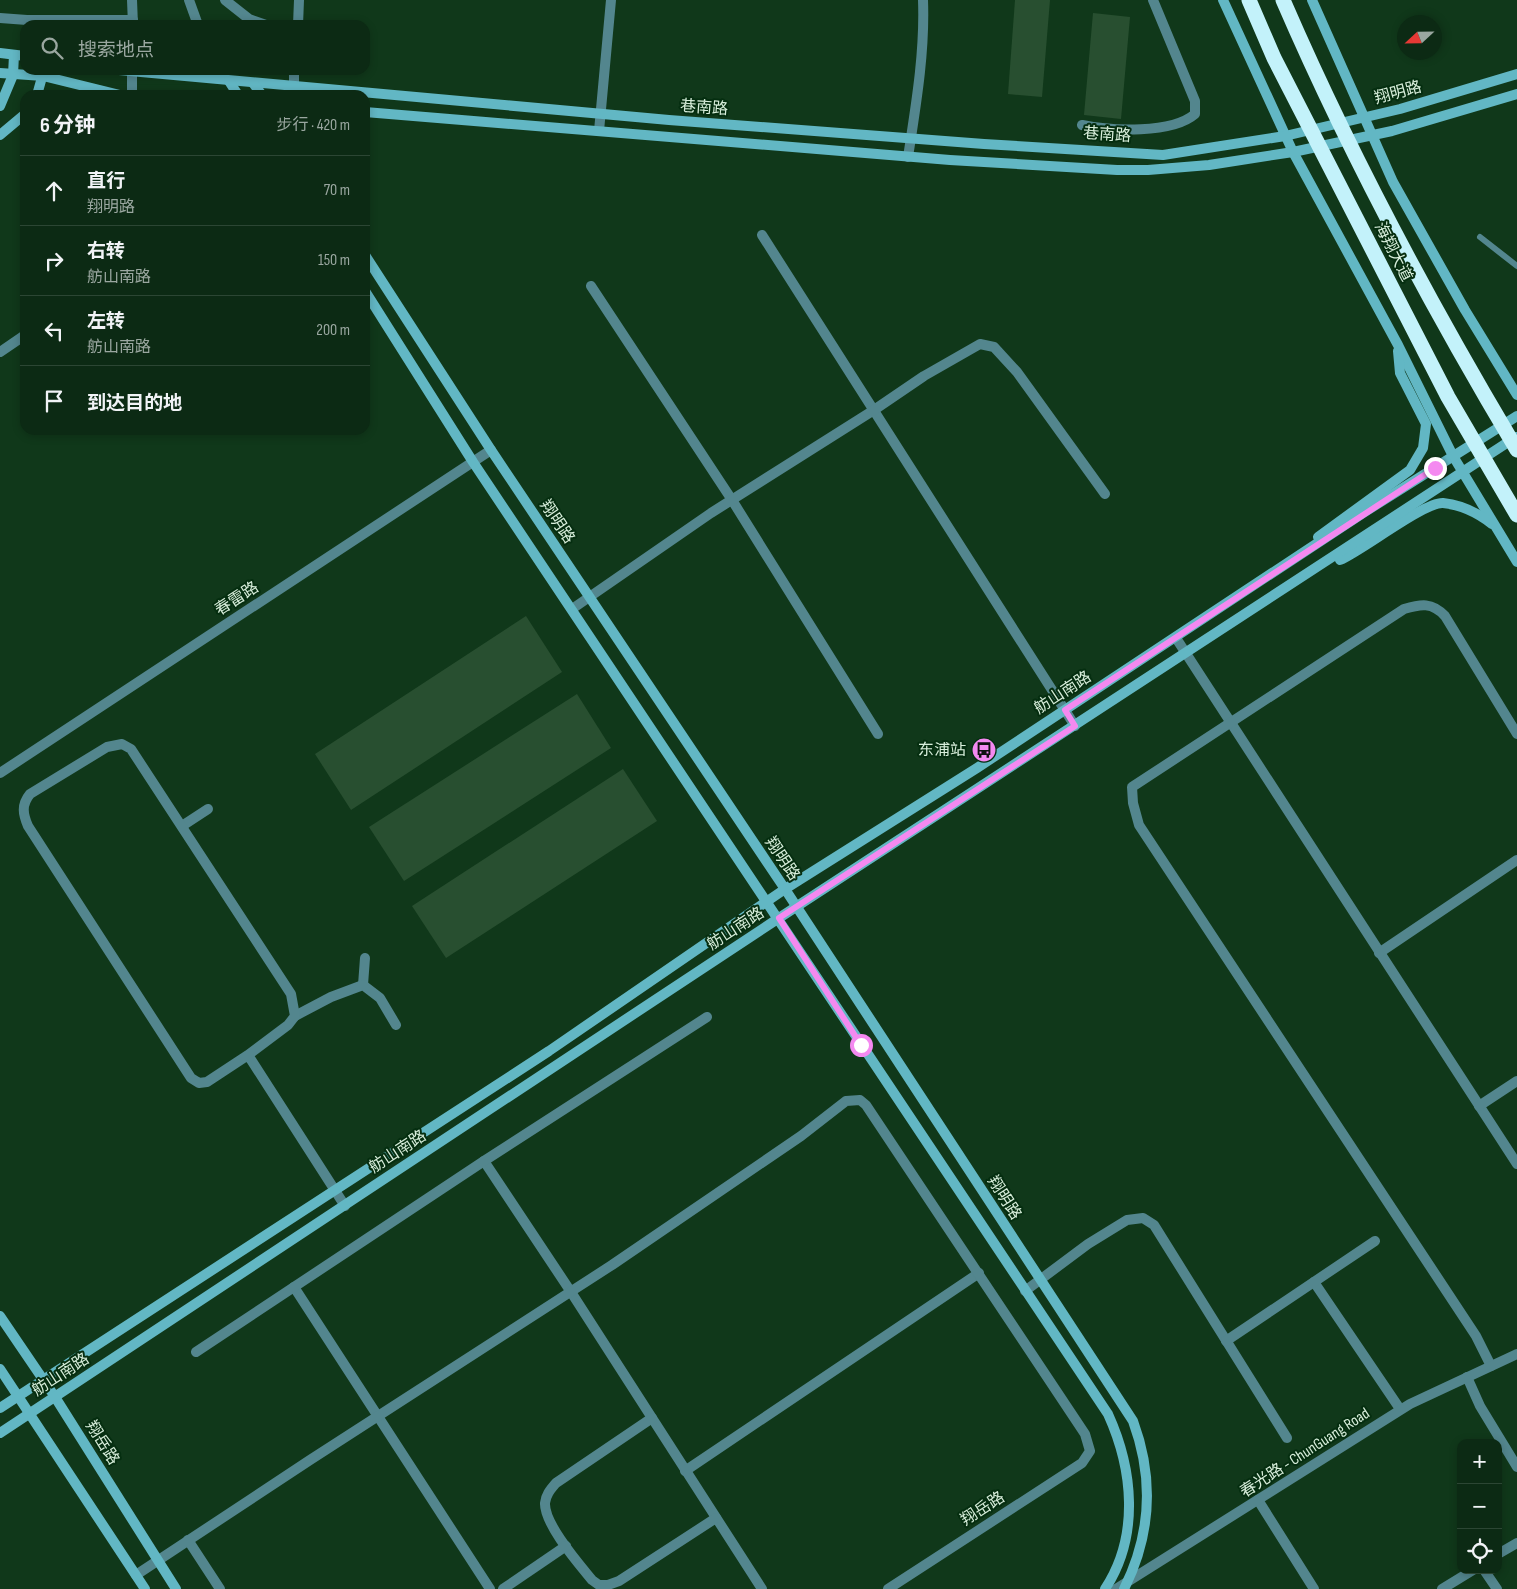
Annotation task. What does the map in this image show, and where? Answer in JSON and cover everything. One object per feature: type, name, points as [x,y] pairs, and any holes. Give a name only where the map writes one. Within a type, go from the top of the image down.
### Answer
[{"type":"highway","name":"海翔大道","points":[[1249,0],[1274,58],[1448,397],[1517,515]]},
{"type":"highway","name":"海翔大道","points":[[1282,0],[1373,193],[1473,376],[1517,450]]},
{"type":"street","points":[[132,0],[133,20]]},
{"type":"street","points":[[189,0],[196,20]]},
{"type":"street","points":[[225,0],[252,20]]},
{"type":"street","points":[[298,20],[299,0]]},
{"type":"street","points":[[599,131],[612,0]]},
{"type":"street","points":[[908,157],[924,23],[923,0]]},
{"type":"street","points":[[1082,125],[1102,130],[1143,128],[1186,121],[1194,114],[1195,100],[1153,0]]},
{"type":"street","points":[[1224,0],[1293,152],[1398,345],[1453,456],[1517,562]]},
{"type":"street","points":[[1312,0],[1393,182],[1464,310],[1517,395]]},
{"type":"street","points":[[0,18],[27,20]]},
{"type":"street","points":[[0,52],[20,55],[0,106]]},
{"type":"street","points":[[0,73],[20,75]]},
{"type":"street","name":"翔明路","points":[[1286,136],[1400,109],[1517,74]]},
{"type":"street","points":[[39,90],[43,75]]},
{"type":"street","points":[[51,75],[103,90]]},
{"type":"street","points":[[132,75],[132,90]]},
{"type":"street","name":"巷南路","points":[[170,75],[253,83],[288,90]]},
{"type":"street","points":[[293,90],[294,75]]},
{"type":"street","points":[[228,81],[234,90]]},
{"type":"street","points":[[253,83],[258,90]]},
{"type":"street","points":[[1371,135],[1517,94]]},
{"type":"street","name":"巷南路","points":[[370,97],[911,138],[1163,154],[1286,136]]},
{"type":"street","name":"巷南路","points":[[370,112],[908,157],[1107,170],[1148,170],[1209,165],[1293,152],[1371,135]]},
{"type":"street","points":[[0,134],[20,118]]},
{"type":"street","points":[[762,235],[1075,726]]},
{"type":"street","name":"翔明路","points":[[370,262],[492,450],[785,889],[1133,1421],[1142,1445],[1148,1509],[1143,1540],[1130,1578],[1124,1589]]},
{"type":"street","points":[[591,286],[732,500],[878,734]]},
{"type":"street","name":"翔明路","points":[[370,300],[473,462],[768,900],[1108,1414],[1120,1440],[1127,1472],[1130,1500],[1127,1532],[1121,1557],[1105,1589]]},
{"type":"street","points":[[0,352],[20,338]]},
{"type":"street","points":[[572,610],[732,500],[924,376],[980,344],[994,347],[1017,372],[1105,494]]},
{"type":"street","points":[[1292,560],[1326,529],[1410,470],[1423,448],[1426,424],[1400,373],[1398,345]]},
{"type":"street","name":"舫山南路","points":[[0,1408],[549,1051],[768,900],[1065,710],[1292,560],[1517,416]]},
{"type":"street","name":"舫山南路","points":[[0,1433],[779,918],[1187,654],[1517,437]]},
{"type":"street","name":"春雷路","points":[[0,773],[492,450]]},
{"type":"street","points":[[1303,578],[1346,558],[1424,508],[1442,503],[1475,512],[1491,524],[1505,542]]},
{"type":"street","points":[[1491,1366],[1476,1336],[1140,825],[1133,802],[1132,787],[1404,609],[1422,604],[1438,608],[1445,616],[1517,734]]},
{"type":"street","points":[[1176,638],[1517,1164]]},
{"type":"street","points":[[295,1016],[291,994],[131,749],[122,744],[107,747],[30,794],[24,801],[23,814],[28,826],[191,1078],[199,1083],[207,1082],[248,1054],[288,1025],[295,1016],[331,997],[363,985]]},
{"type":"street","points":[[182,826],[208,809]]},
{"type":"street","points":[[1379,953],[1517,860]]},
{"type":"street","points":[[363,985],[365,958]]},
{"type":"street","points":[[363,985],[380,998],[396,1025]]},
{"type":"street","points":[[196,1352],[484,1161],[707,1017]]},
{"type":"street","points":[[248,1054],[345,1206]]},
{"type":"street","points":[[1479,1106],[1517,1081]]},
{"type":"street","points":[[136,1575],[379,1415],[571,1292],[801,1136],[846,1102],[860,1100],[866,1104],[978,1273],[685,1471]]},
{"type":"street","points":[[484,1161],[571,1292],[762,1589]]},
{"type":"street","points":[[1025,1291],[1088,1244],[1127,1220],[1143,1218],[1154,1225],[1287,1438]]},
{"type":"street","points":[[1226,1341],[1375,1241]]},
{"type":"street","name":"翔岳路","points":[[888,1589],[1082,1463],[1090,1451],[1086,1434],[978,1273]]},
{"type":"street","points":[[1314,1282],[1400,1410]]},
{"type":"street","points":[[294,1287],[379,1415],[490,1589]]},
{"type":"street","name":"翔岳路","points":[[0,1316],[55,1397],[176,1589]]},
{"type":"street","name":"春光路 - ChunGuang Road","points":[[1116,1589],[1130,1578],[1400,1410],[1517,1354]]},
{"type":"street","points":[[0,1369],[145,1589]]},
{"type":"street","points":[[1467,1377],[1488,1422],[1517,1467]]},
{"type":"street","points":[[652,1418],[556,1483],[548,1492],[545,1504],[548,1515],[566,1546],[592,1580],[599,1585],[608,1585],[619,1581],[716,1518]]},
{"type":"street","points":[[1258,1500],[1314,1589]]},
{"type":"street","points":[[188,1540],[220,1589]]},
{"type":"street","points":[[1502,1552],[1517,1543]]},
{"type":"street","points":[[503,1589],[566,1546]]},
{"type":"street","points":[[1442,1589],[1466,1574]]},
{"type":"street","points":[[1487,1574],[1498,1589]]},
{"type":"lane","points":[[1480,237],[1517,266]]},
{"type":"building","points":[[1015,0],[1050,0],[1042,97],[1008,94]]},
{"type":"building","points":[[1093,13],[1130,17],[1121,119],[1084,115]]},
{"type":"building","points":[[526,616],[562,672],[351,810],[315,754]]},
{"type":"building","points":[[577,694],[611,748],[404,881],[369,827]]},
{"type":"building","points":[[623,769],[657,821],[446,958],[412,906]]},
{"type":"place","name":"东浦站","points":[[984,750]]},
{"type":"route","points":[[861,1045],[779,918],[1075,726],[1065,710],[1363,513],[1435,468]]}]
